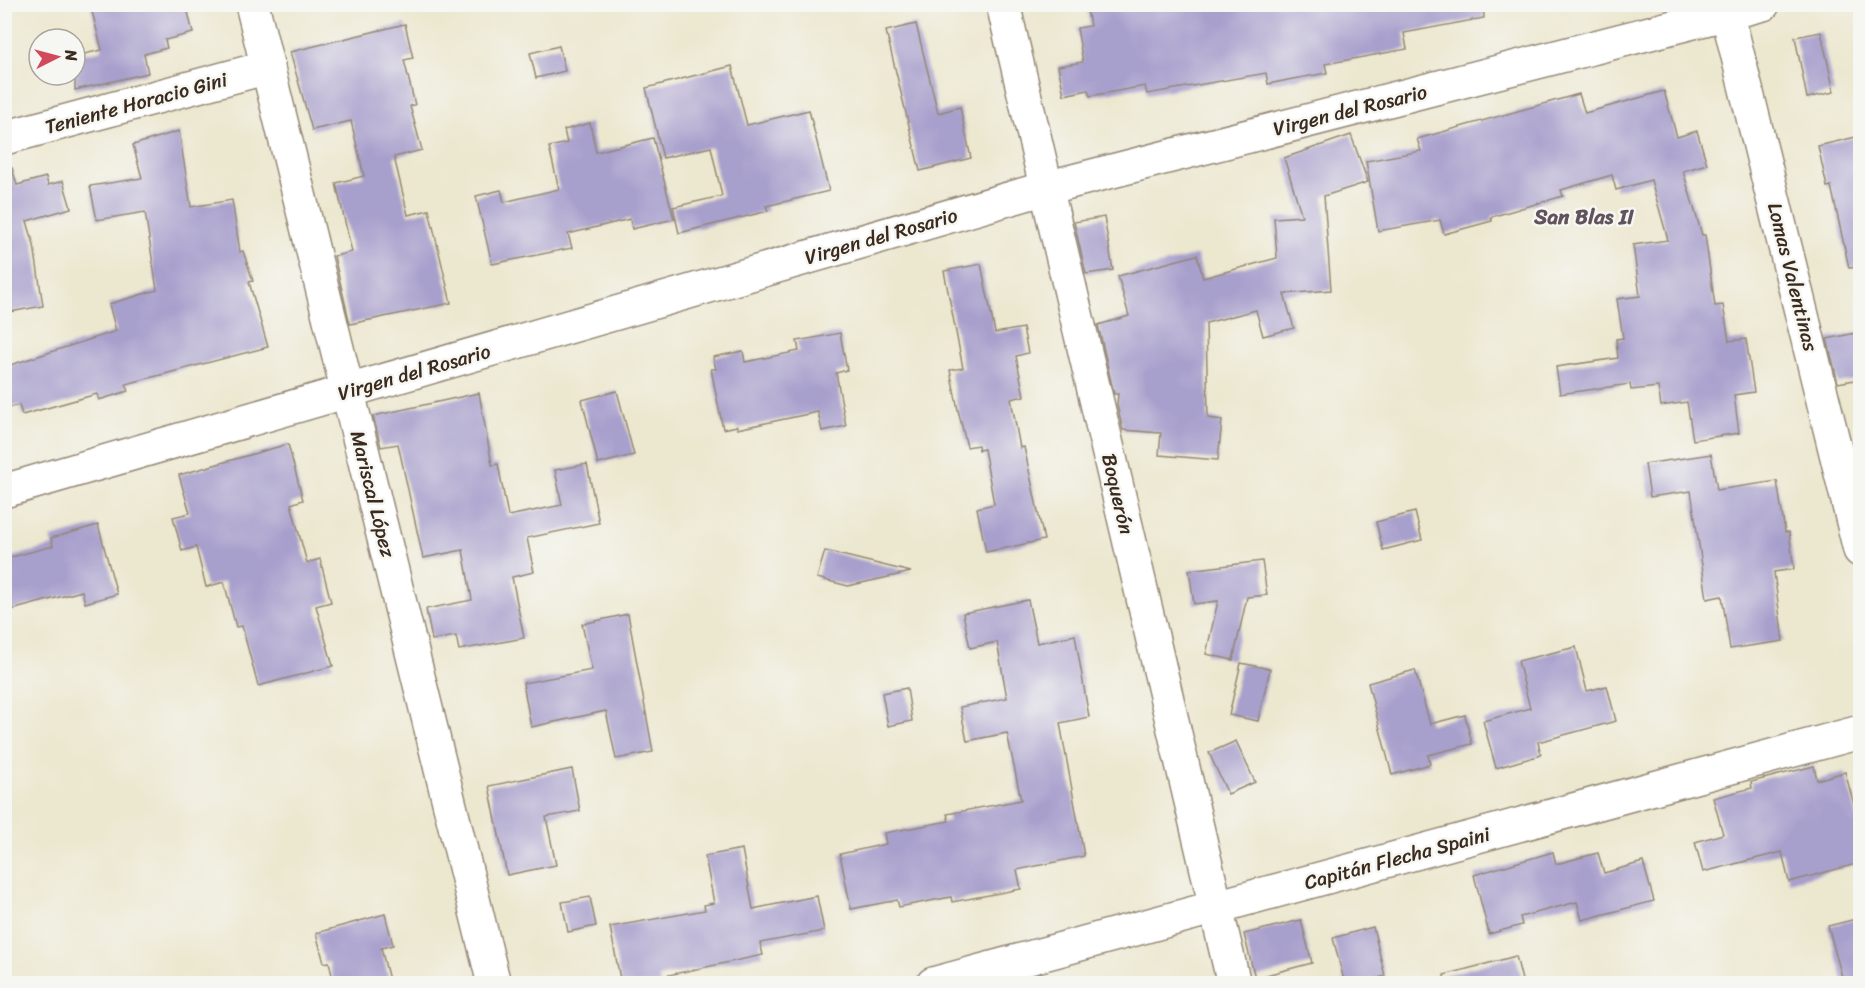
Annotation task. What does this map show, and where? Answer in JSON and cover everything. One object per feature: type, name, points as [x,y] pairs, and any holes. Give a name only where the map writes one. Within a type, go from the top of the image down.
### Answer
[{"type":"street","name":"Mariscal López","points":[[252,4],[494,984]]},
{"type":"street","name":"Boquerón","points":[[1003,4],[1234,984]]},
{"type":"street","name":"Virgen del Rosario","points":[[4,491],[1046,188],[1726,9],[1763,4]]},
{"type":"street","name":"Lomas Valentinas","points":[[1726,9],[1860,550]]},
{"type":"street","name":"Teniente Horacio Gini","points":[[4,138],[268,67]]},
{"type":"street","name":"Capitán Flecha Spaini","points":[[933,984],[1860,732]]},
{"type":"building","points":[[90,4],[186,4],[193,33],[165,40],[167,48],[144,54],[148,73],[75,90],[75,87],[87,87],[87,53],[102,50]]},
{"type":"building","points":[[1086,4],[1483,4],[1484,18],[1404,33],[1407,49],[1325,64],[1327,73],[1268,84],[1266,73],[1147,94],[1145,86],[1090,96],[1088,90],[1064,95],[1058,66],[1083,62],[1077,28],[1090,26]]},
{"type":"building","points":[[405,24],[413,58],[404,60],[415,105],[410,106],[422,150],[394,157],[408,215],[429,210],[451,303],[350,324],[334,256],[352,252],[336,183],[364,176],[351,121],[312,130],[290,52]]},
{"type":"building","points":[[916,24],[938,113],[960,107],[971,158],[920,171],[886,31]]},
{"type":"building","points":[[1821,32],[1834,92],[1807,98],[1795,37]]},
{"type":"building","points":[[559,46],[565,71],[536,78],[530,53]]},
{"type":"building","points":[[732,66],[747,125],[809,110],[829,191],[766,206],[768,211],[679,233],[673,207],[722,196],[711,147],[663,158],[646,88]]},
{"type":"building","points":[[1664,91],[1677,137],[1697,131],[1707,164],[1683,171],[1702,235],[1705,235],[1715,306],[1723,305],[1729,341],[1746,339],[1754,392],[1734,395],[1739,433],[1693,440],[1687,402],[1661,406],[1658,387],[1631,390],[1630,384],[1560,394],[1556,367],[1618,358],[1616,339],[1623,338],[1617,299],[1640,296],[1633,245],[1668,240],[1651,180],[1616,190],[1612,175],[1561,190],[1563,196],[1491,217],[1492,221],[1444,234],[1440,220],[1378,231],[1366,161],[1421,151],[1417,139],[1579,94],[1585,113]]},
{"type":"building","points":[[590,123],[596,152],[653,138],[674,219],[632,229],[630,219],[568,234],[572,248],[492,264],[476,196],[501,190],[504,202],[559,189],[549,147],[567,143],[564,130]]},
{"type":"building","points":[[179,131],[191,207],[232,200],[240,252],[243,251],[253,281],[249,282],[268,347],[126,384],[128,391],[99,400],[97,394],[22,415],[19,405],[4,409],[4,367],[116,331],[109,304],[157,290],[145,212],[97,220],[90,186],[142,178],[133,145]]},
{"type":"building","points":[[1351,135],[1368,182],[1324,196],[1331,290],[1284,294],[1294,328],[1263,336],[1256,310],[1206,323],[1208,418],[1222,420],[1218,460],[1159,455],[1161,433],[1123,430],[1117,405],[1118,394],[1114,394],[1098,325],[1129,316],[1118,276],[1197,255],[1203,278],[1277,258],[1274,218],[1302,216],[1284,158]]},
{"type":"building","points":[[1860,136],[1860,267],[1849,268],[1831,186],[1827,187],[1818,146]]},
{"type":"building","points":[[12,168],[17,185],[46,177],[48,185],[63,181],[71,208],[27,221],[34,245],[43,306],[4,313],[4,169]]},
{"type":"building","points":[[1104,217],[1113,270],[1086,274],[1074,222]]},
{"type":"building","points":[[981,264],[995,333],[1023,328],[1028,353],[1016,356],[1024,396],[1011,399],[1020,448],[1024,447],[1044,540],[986,552],[977,508],[994,504],[984,449],[979,450],[978,445],[967,447],[958,410],[950,370],[963,368],[944,271]]},
{"type":"building","points":[[1860,332],[1860,379],[1838,383],[1827,339]]},
{"type":"building","points":[[840,333],[847,370],[836,373],[846,426],[822,431],[818,412],[737,429],[737,426],[723,429],[711,369],[716,369],[713,357],[743,351],[745,362],[799,351],[797,341]]},
{"type":"building","points":[[617,391],[634,455],[598,464],[582,400]]},
{"type":"building","points":[[479,393],[492,465],[498,464],[508,516],[562,505],[555,470],[587,464],[599,523],[527,538],[534,572],[512,577],[524,638],[459,650],[456,636],[432,640],[426,609],[472,600],[463,550],[423,558],[398,444],[381,447],[373,416]]},
{"type":"building","points":[[288,444],[303,500],[291,504],[307,563],[320,559],[331,602],[316,606],[333,666],[258,686],[242,626],[236,627],[224,582],[206,587],[196,547],[182,551],[173,517],[190,513],[179,475]]},
{"type":"building","points":[[1711,454],[1717,490],[1777,481],[1785,532],[1789,532],[1794,569],[1774,572],[1783,641],[1730,649],[1722,596],[1707,599],[1691,491],[1650,497],[1645,464]]},
{"type":"building","points":[[1415,512],[1422,540],[1383,550],[1376,522]]},
{"type":"building","points":[[98,525],[117,594],[85,603],[82,591],[4,612],[4,559],[53,546],[51,538]]},
{"type":"building","points":[[825,551],[911,572],[848,586],[817,578]]},
{"type":"building","points":[[1262,561],[1267,595],[1247,597],[1233,660],[1206,654],[1218,601],[1194,604],[1189,570]]},
{"type":"building","points":[[1028,600],[1037,643],[1075,635],[1089,717],[1060,723],[1084,856],[1017,870],[1021,889],[952,902],[951,897],[899,907],[897,900],[851,909],[840,854],[886,844],[884,833],[949,821],[947,814],[1021,800],[1007,733],[967,741],[960,707],[1007,698],[997,642],[970,648],[963,613]]},
{"type":"building","points":[[628,614],[653,752],[616,759],[606,711],[531,727],[523,683],[592,670],[582,624]]},
{"type":"building","points":[[1576,647],[1587,691],[1607,686],[1616,721],[1538,742],[1541,755],[1496,768],[1483,721],[1530,708],[1518,661]]},
{"type":"building","points":[[1241,663],[1270,669],[1258,721],[1229,715]]},
{"type":"building","points":[[1415,670],[1430,724],[1465,715],[1472,744],[1428,755],[1430,764],[1392,775],[1368,683]]},
{"type":"building","points":[[907,688],[912,721],[888,726],[882,693]]},
{"type":"building","points":[[1236,741],[1255,782],[1228,794],[1209,753]]},
{"type":"building","points":[[1814,766],[1817,780],[1845,772],[1860,826],[1860,863],[1789,882],[1782,852],[1703,872],[1695,842],[1723,834],[1713,798],[1752,788],[1751,782]]},
{"type":"building","points":[[572,769],[580,811],[546,817],[556,865],[507,875],[489,786]]},
{"type":"building","points":[[742,849],[753,909],[817,896],[824,931],[760,943],[763,955],[659,977],[660,984],[621,984],[610,927],[705,910],[704,905],[714,903],[705,856]]},
{"type":"building","points":[[1553,852],[1556,864],[1598,853],[1604,873],[1643,862],[1654,901],[1582,920],[1577,902],[1520,917],[1522,925],[1489,934],[1474,875]]},
{"type":"building","points":[[590,897],[596,926],[568,932],[562,902]]},
{"type":"building","points":[[385,914],[393,945],[381,948],[390,984],[334,984],[329,962],[324,963],[316,933]]},
{"type":"building","points":[[1860,918],[1860,984],[1844,984],[1828,926]]},
{"type":"building","points":[[1301,920],[1312,963],[1255,978],[1244,934]]},
{"type":"building","points":[[1373,927],[1385,976],[1357,984],[1345,984],[1333,938]]},
{"type":"building","points":[[1516,956],[1523,984],[1445,984],[1444,975]]},
{"type":"district","name":"San Blas II","points":[[1584,217]]}]
